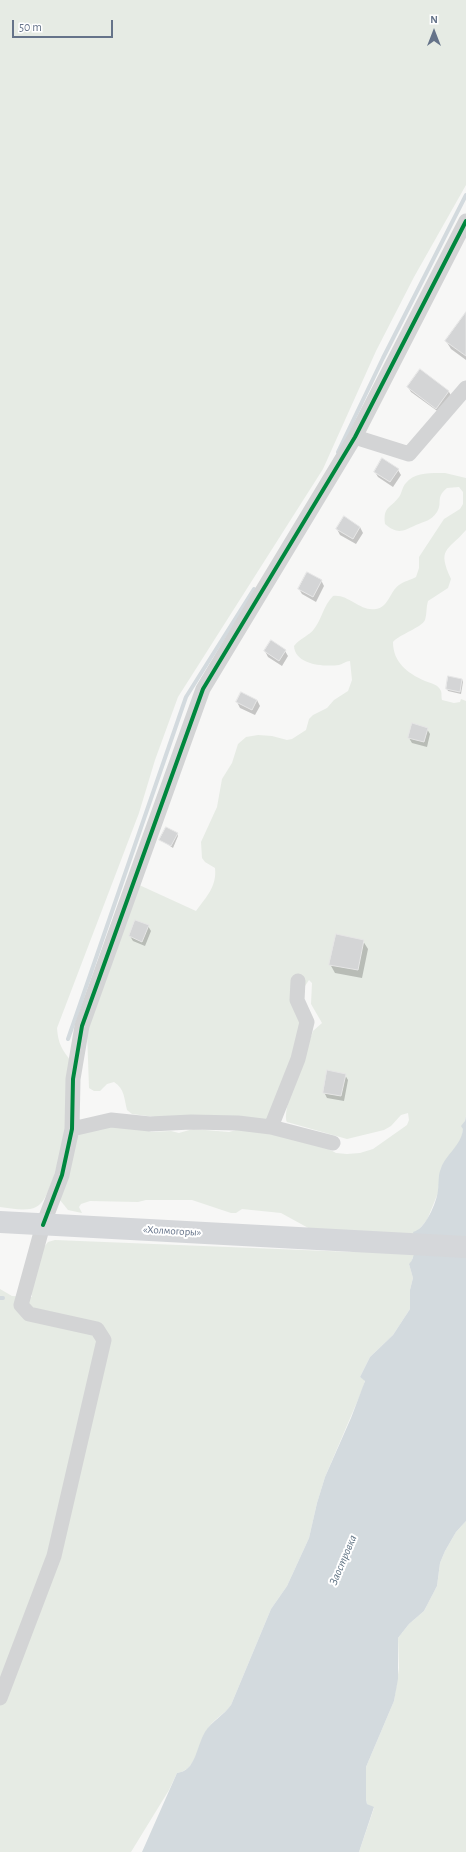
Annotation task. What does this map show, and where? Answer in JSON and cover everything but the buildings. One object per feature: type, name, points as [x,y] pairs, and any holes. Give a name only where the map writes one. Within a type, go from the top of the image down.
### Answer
[{"type":"highway","name":"«Холмогоры»","points":[[0,1222],[466,1247]]},
{"type":"street","points":[[0,1698],[54,1556],[104,1340],[97,1329],[29,1314],[21,1305],[43,1225],[62,1175],[72,1129],[73,1079],[82,1026],[203,689],[355,436],[466,221]]},
{"type":"street","points":[[355,436],[409,454],[466,388]]},
{"type":"street","points":[[271,1127],[298,1059],[308,1022],[297,1000],[298,981]]},
{"type":"street","points":[[72,1129],[111,1120],[150,1124],[191,1122],[238,1123],[271,1127],[333,1143]]},
{"type":"shaded area","points":[[0,0],[466,0],[466,185],[414,277],[376,351],[323,469],[178,697],[155,760],[139,813],[57,1028],[61,1046],[71,1061],[68,1108],[64,1138],[50,1187],[45,1197],[36,1207],[23,1209],[0,1207]]},
{"type":"shaded area","points":[[445,473],[466,478],[466,530],[449,547],[445,556],[447,569],[451,579],[448,588],[428,601],[426,618],[423,623],[400,636],[393,642],[395,655],[402,666],[412,674],[438,687],[441,691],[442,700],[454,703],[460,702],[461,699],[466,701],[466,1116],[461,1140],[441,1168],[438,1193],[427,1220],[414,1235],[414,1254],[411,1263],[409,1264],[413,1278],[410,1290],[410,1309],[393,1335],[370,1357],[360,1377],[365,1380],[363,1388],[325,1477],[309,1538],[287,1586],[271,1609],[231,1705],[209,1727],[205,1733],[197,1754],[189,1767],[184,1771],[177,1773],[169,1790],[131,1852],[0,1852],[0,1289],[12,1296],[32,1297],[31,1293],[44,1247],[48,1242],[55,1240],[352,1252],[281,1213],[242,1209],[236,1213],[231,1213],[192,1200],[146,1200],[138,1202],[90,1201],[81,1204],[79,1207],[82,1213],[68,1210],[60,1200],[73,1142],[82,1131],[95,1126],[142,1128],[151,1132],[171,1131],[179,1133],[193,1129],[229,1132],[247,1127],[323,1146],[336,1153],[347,1154],[360,1153],[373,1149],[407,1125],[409,1120],[408,1113],[401,1115],[391,1126],[384,1130],[347,1139],[287,1122],[286,1115],[291,1092],[313,1031],[322,1023],[311,1004],[312,983],[309,980],[305,986],[302,1023],[294,1063],[269,1121],[171,1119],[132,1114],[127,1110],[122,1091],[114,1082],[107,1084],[100,1091],[94,1091],[89,1088],[87,1032],[137,884],[196,911],[213,886],[215,875],[215,868],[205,862],[202,858],[201,842],[217,807],[222,779],[232,763],[238,744],[246,737],[258,735],[272,736],[287,740],[292,739],[306,730],[309,719],[313,715],[327,708],[334,700],[348,691],[352,680],[350,661],[333,666],[318,665],[305,661],[299,657],[294,646],[314,629],[327,604],[333,596],[339,596],[365,608],[376,609],[380,608],[387,602],[393,591],[399,585],[416,577],[419,568],[419,557],[444,519],[460,509],[463,504],[463,492],[459,487],[447,488],[443,491],[440,497],[439,509],[432,517],[404,530],[397,531],[385,524],[385,514],[388,508],[399,497],[409,479],[424,474]]},
{"type":"shaded area","points":[[466,1521],[466,1852],[359,1852],[374,1808],[367,1804],[366,1799],[366,1767],[394,1701],[399,1668],[398,1638],[409,1624],[424,1611],[437,1586],[440,1563],[445,1551],[456,1532]]},
{"type":"water","name":"Заостровка","points":[[466,1116],[466,1521],[456,1532],[445,1551],[440,1563],[437,1586],[424,1611],[409,1624],[398,1638],[398,1679],[394,1701],[366,1767],[367,1804],[374,1807],[359,1852],[142,1852],[177,1773],[188,1768],[192,1763],[205,1732],[231,1705],[271,1609],[287,1586],[309,1538],[325,1477],[351,1418],[365,1381],[360,1377],[370,1357],[393,1335],[410,1309],[410,1290],[413,1278],[409,1264],[414,1255],[413,1232],[422,1226],[430,1215],[437,1195],[440,1171],[460,1140],[463,1129],[461,1126],[465,1121]]},
{"type":"waterway","points":[[338,452],[383,358],[466,195]]},
{"type":"waterway","points":[[68,1039],[186,697],[254,589]]},
{"type":"cycle path","points":[[43,1225],[62,1175],[72,1129],[73,1079],[82,1026],[203,689],[355,437],[466,221]]}]
